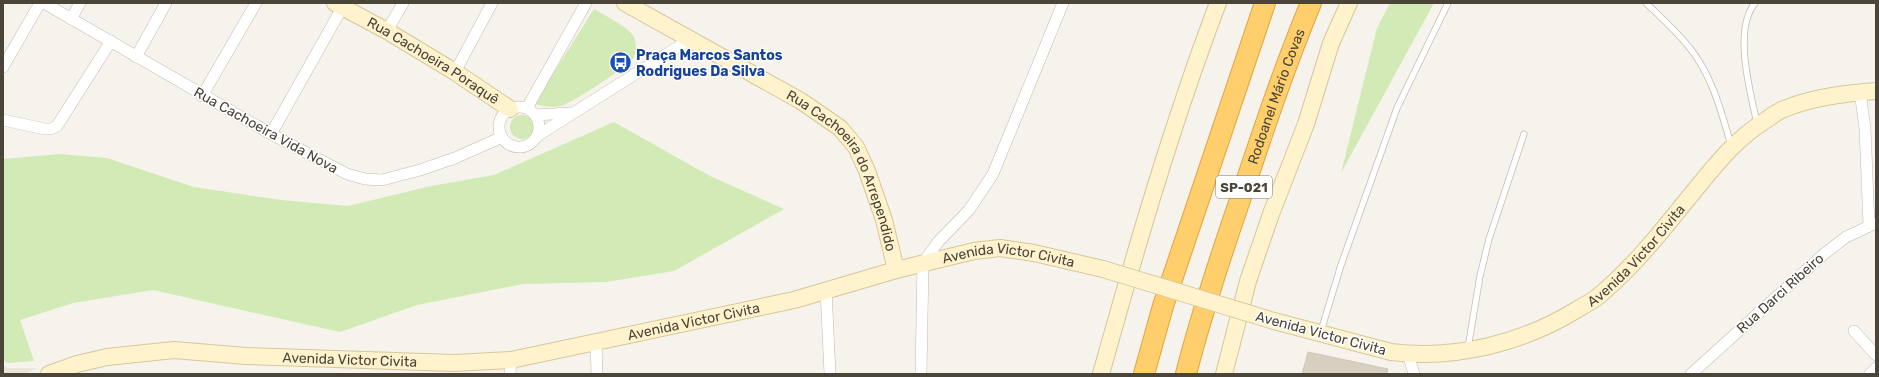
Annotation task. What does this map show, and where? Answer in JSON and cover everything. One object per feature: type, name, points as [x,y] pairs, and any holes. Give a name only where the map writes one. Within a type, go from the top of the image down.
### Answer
[{"type":"highway","name":"SP-021","points":[[1144,374],[1164,306],[1265,3]]},
{"type":"highway","name":"Rodoanel Mário Covas","points":[[1186,374],[1201,317],[1254,157],[1289,56],[1311,3]]},
{"type":"main road","name":"Rua Cachoeira do Arrependido","points":[[625,3],[688,40],[801,101],[840,128],[856,147],[867,171],[884,220],[896,270]]},
{"type":"main road","points":[[1101,374],[1121,302],[1191,74],[1218,3]]},
{"type":"main road","points":[[1224,374],[1248,280],[1271,214],[1306,124],[1331,44],[1349,3]]},
{"type":"main road","name":"Rua Cachoeira Poraquê","points":[[339,5],[387,31],[455,72],[510,109]]},
{"type":"main road","name":"Avenida Victor Civita","points":[[49,374],[77,364],[107,357],[174,350],[246,356],[454,363],[511,367],[596,342],[794,300],[923,263],[974,251],[1000,248],[1034,253],[1103,270],[1274,321],[1391,352],[1429,354],[1468,350],[1516,339],[1558,321],[1600,295],[1643,255],[1731,146],[1758,125],[1784,109],[1814,100],[1860,92],[1876,91]]},
{"type":"street","points":[[3,68],[40,3]]},
{"type":"street","name":"Rua Cachoeira Vida Nova","points":[[44,3],[111,41],[202,96],[347,174],[365,179],[382,180],[427,168],[455,158],[502,137]]},
{"type":"street","points":[[71,19],[80,3]]},
{"type":"street","points":[[136,57],[166,3]]},
{"type":"street","points":[[202,96],[256,3]]},
{"type":"street","points":[[387,31],[403,3]]},
{"type":"street","points":[[455,72],[492,3]]},
{"type":"street","points":[[531,112],[586,3]]},
{"type":"street","points":[[921,374],[923,263],[938,242],[970,210],[993,174],[1063,3]]},
{"type":"street","points":[[271,134],[339,5]]},
{"type":"street","points":[[570,113],[531,112],[518,107],[510,109],[504,114],[500,121],[502,137],[511,145],[523,146],[529,144],[537,136],[570,113],[688,40]]},
{"type":"street","points":[[3,120],[51,129],[57,126],[111,41]]},
{"type":"street","points":[[1860,92],[1867,151],[1872,224]]},
{"type":"street","points":[[531,112],[539,125],[537,136]]},
{"type":"street","name":"Rua Darci Ribeiro","points":[[1691,374],[1824,254],[1846,237],[1872,224]]},
{"type":"street","points":[[826,290],[830,374]]},
{"type":"street","points":[[1854,331],[1876,355]]},
{"type":"street","points":[[596,342],[597,374]]},
{"type":"street","points":[[1408,354],[1414,374]]},
{"type":"street","points":[[1870,374],[1876,368]]},
{"type":"lane","points":[[1321,334],[1344,258],[1397,108],[1448,3]]},
{"type":"lane","points":[[1646,3],[1690,48],[1704,69],[1718,100],[1731,146]]},
{"type":"lane","points":[[1755,3],[1748,11],[1745,47],[1751,97],[1758,125]]},
{"type":"lane","points":[[1468,350],[1480,276],[1489,239],[1524,134]]},
{"type":"shaded area","points":[[3,366],[7,368],[37,368],[25,374],[3,374]]},
{"type":"green space","points":[[1390,3],[1434,3],[1341,173],[1377,28]]},
{"type":"green space","points":[[594,9],[622,25],[631,33],[636,44],[636,52],[634,57],[630,62],[611,76],[587,92],[561,106],[554,107],[534,104]]},
{"type":"green space","points":[[522,115],[530,119],[534,127],[530,135],[522,139],[514,135],[510,127],[514,119]]},
{"type":"green space","points":[[614,122],[710,176],[784,209],[674,271],[606,282],[523,284],[417,305],[340,332],[153,290],[73,303],[20,320],[34,361],[8,363],[3,360],[3,159],[60,154],[107,158],[194,187],[281,200],[348,206],[431,186],[494,175]]},
{"type":"building","points":[[1308,352],[1388,369],[1387,374],[1302,374]]},
{"type":"place","name":"Praça Marcos Santos Rodrigues Da Silva","points":[[621,63]]}]
